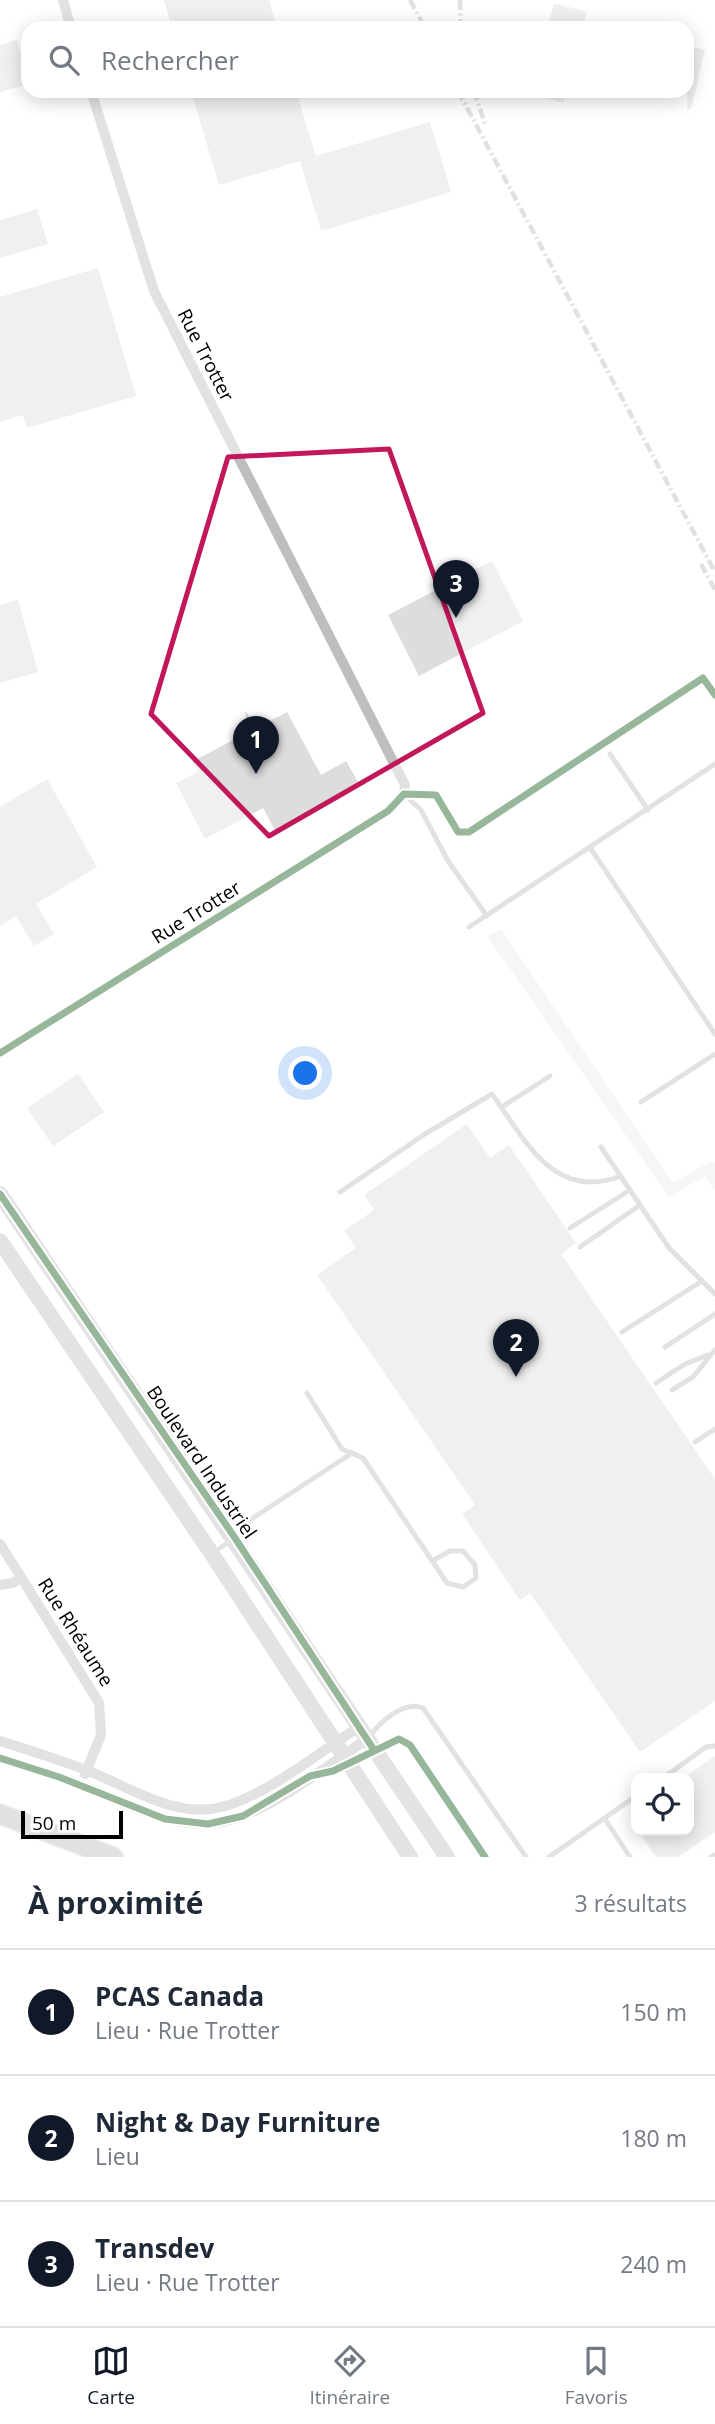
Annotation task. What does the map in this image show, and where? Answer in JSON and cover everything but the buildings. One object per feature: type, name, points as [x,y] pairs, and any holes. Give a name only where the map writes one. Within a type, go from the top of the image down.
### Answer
[{"type":"highway","points":[[0,1814],[113,1857]]},
{"type":"street","points":[[63,0],[69,21]]},
{"type":"street","name":"Rue Trotter","points":[[0,1053],[388,811],[404,794],[403,777],[154,291],[93,98]]},
{"type":"street","name":"Boulevard Industriel","points":[[0,1194],[368,1731],[447,1857]]},
{"type":"street","points":[[0,1241],[212,1554],[410,1857]]},
{"type":"street","name":"Rue Rhéaume","points":[[0,1544],[99,1703],[101,1735],[81,1785]]},
{"type":"street","name":"Rue Rhéaume","points":[[0,1585],[13,1583],[21,1577]]},
{"type":"street","points":[[0,1758],[81,1785],[165,1819],[208,1824],[254,1811],[368,1731]]},
{"type":"street","points":[[0,1741],[87,1770],[166,1804],[196,1809],[216,1808],[255,1792],[339,1749]]},
{"type":"lane","points":[[610,754],[648,810]]},
{"type":"lane","points":[[469,927],[591,849],[715,764]]},
{"type":"lane","points":[[404,794],[421,810],[448,861],[487,916]]},
{"type":"lane","points":[[591,849],[715,1034]]},
{"type":"lane","points":[[641,1102],[715,1054]]},
{"type":"lane","points":[[502,1107],[550,1076]]},
{"type":"lane","points":[[340,1192],[425,1133],[492,1094],[551,1172],[603,1182],[621,1176]]},
{"type":"lane","points":[[601,1147],[669,1248],[715,1294]]},
{"type":"lane","points":[[570,1228],[630,1190]]},
{"type":"lane","points":[[580,1247],[640,1205]]},
{"type":"lane","points":[[622,1332],[702,1281]]},
{"type":"lane","points":[[665,1347],[715,1314]]},
{"type":"lane","points":[[656,1383],[685,1364],[715,1350]]},
{"type":"lane","points":[[672,1390],[693,1377],[708,1355]]},
{"type":"lane","points":[[307,1393],[342,1449],[363,1458],[432,1561],[447,1583],[457,1588],[471,1584],[477,1572],[475,1565],[463,1551],[457,1550],[432,1561]]},
{"type":"lane","points":[[695,1442],[715,1429]]},
{"type":"lane","points":[[212,1554],[235,1538],[250,1520],[352,1453]]},
{"type":"lane","points":[[368,1731],[410,1706],[426,1711],[526,1857]]},
{"type":"lane","points":[[670,1773],[706,1747],[715,1746]]},
{"type":"lane","points":[[549,1857],[631,1800]]},
{"type":"lane","points":[[605,1819],[630,1857]]},
{"type":"highlighted area","points":[[389,449],[483,713],[269,836],[151,714],[228,457]]},
{"type":"shaded area","points":[[501,929],[673,1183],[712,1161],[715,1163],[715,1190],[705,1176],[669,1197],[487,936]]},
{"type":"railway","points":[[410,0],[421,21]]},
{"type":"railway","points":[[460,0],[461,21]]},
{"type":"railway","points":[[462,98],[715,572]]},
{"type":"railway","points":[[476,98],[486,127]]},
{"type":"railway","points":[[701,564],[715,590]]},
{"type":"cycle path","points":[[0,1053],[388,811],[404,794],[436,795],[458,832],[469,832],[703,678],[715,695]]},
{"type":"cycle path","points":[[0,1194],[235,1538],[374,1750]]},
{"type":"cycle path","points":[[0,1758],[59,1777],[165,1819],[208,1824],[243,1816],[310,1776],[333,1771],[399,1739],[410,1745],[485,1857]]},
{"type":"place","name":"Transdev","points":[[456,618]]},
{"type":"place","name":"PCAS Canada","points":[[256,774]]},
{"type":"place","name":"Night & Day Furniture","points":[[516,1377]]}]
